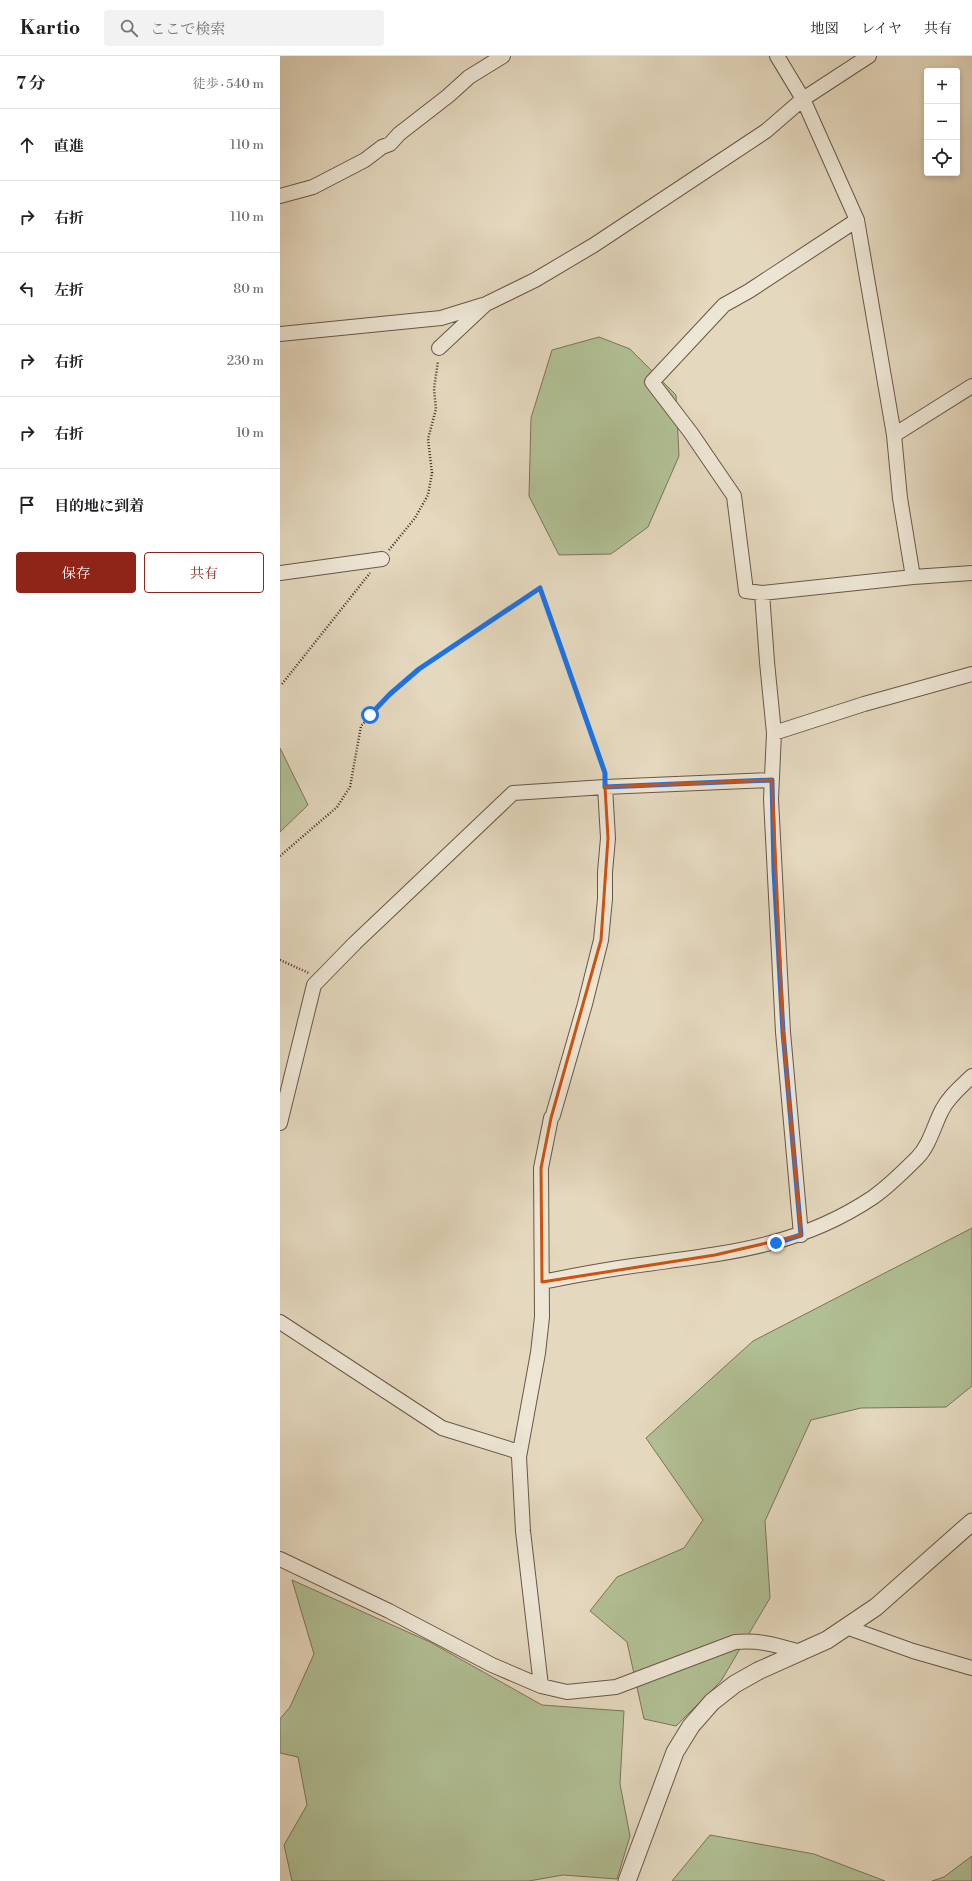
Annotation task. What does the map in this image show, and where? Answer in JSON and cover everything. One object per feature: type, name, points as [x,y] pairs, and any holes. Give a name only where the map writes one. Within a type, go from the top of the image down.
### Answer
[{"type":"street","points":[[280,196],[313,187],[365,160],[382,147],[390,144],[398,134],[448,96],[469,77],[503,56]]},
{"type":"street","points":[[777,56],[802,99],[857,220],[894,435],[900,498],[913,577]]},
{"type":"street","points":[[280,334],[441,318],[486,304],[535,280],[594,245],[766,131],[802,99],[869,56]]},
{"type":"street","points":[[857,220],[749,291],[724,305],[652,382],[691,433],[734,496],[746,591],[762,593],[913,577],[972,573]]},
{"type":"street","points":[[439,348],[486,304]]},
{"type":"street","points":[[894,435],[972,386]]},
{"type":"street","points":[[280,573],[382,559]]},
{"type":"street","points":[[762,593],[774,733],[772,780],[774,870],[783,1032],[801,1235]]},
{"type":"street","points":[[774,733],[970,670]]},
{"type":"street","points":[[280,1123],[314,985],[355,943],[513,792],[772,780]]},
{"type":"street","points":[[541,1686],[523,1531],[520,1452],[538,1353],[542,1317],[541,1168],[551,1118],[585,1004],[601,940],[608,838],[605,787]]},
{"type":"street","points":[[542,1282],[618,1268],[715,1255],[776,1243],[801,1235],[831,1222],[873,1197],[919,1156],[928,1143],[943,1109],[952,1095],[972,1076]]},
{"type":"street","points":[[280,1322],[442,1428],[520,1452]]},
{"type":"street","points":[[627,1881],[675,1752],[691,1726],[712,1702],[735,1684],[827,1640],[876,1608],[972,1522]]},
{"type":"street","points":[[280,1559],[389,1611],[492,1665],[541,1686],[567,1692],[616,1687],[735,1642],[753,1640],[774,1644],[800,1652]]},
{"type":"street","points":[[846,1627],[913,1651],[972,1668]]},
{"type":"path","points":[[282,684],[335,615],[415,518],[428,495],[432,473],[428,439],[436,409],[434,389],[439,348]]},
{"type":"path","points":[[280,856],[337,807],[350,787],[361,726],[390,694],[419,669],[540,588],[605,773],[605,787]]},
{"type":"path","points":[[280,960],[321,978]]},
{"type":"highlighted area","points":[[772,780],[783,1032],[801,1235],[715,1255],[542,1282],[541,1168],[551,1118],[601,940],[608,838],[605,787]]},
{"type":"green space","points":[[599,337],[630,349],[676,395],[679,456],[648,527],[611,554],[559,555],[529,496],[531,418],[552,350]]},
{"type":"green space","points":[[280,748],[308,805],[280,832]]},
{"type":"green space","points":[[972,1228],[972,1386],[946,1407],[861,1408],[811,1420],[765,1521],[770,1598],[721,1681],[676,1726],[644,1719],[627,1642],[590,1611],[617,1577],[684,1548],[703,1520],[646,1438],[753,1341]]},
{"type":"green space","points":[[292,1580],[430,1642],[542,1705],[624,1711],[620,1784],[630,1836],[617,1879],[563,1875],[529,1881],[292,1881],[284,1845],[307,1805],[298,1757],[280,1753],[280,1719],[290,1707],[314,1654]]},
{"type":"green space","points":[[710,1835],[814,1854],[885,1881],[672,1881]]},
{"type":"green space","points":[[972,1856],[972,1881],[932,1881],[944,1877]]},
{"type":"route","points":[[370,715],[390,694],[419,669],[496,619],[540,588],[605,773],[605,787],[717,784],[772,780],[771,799],[774,870],[783,1032],[801,1235],[776,1243]]}]
